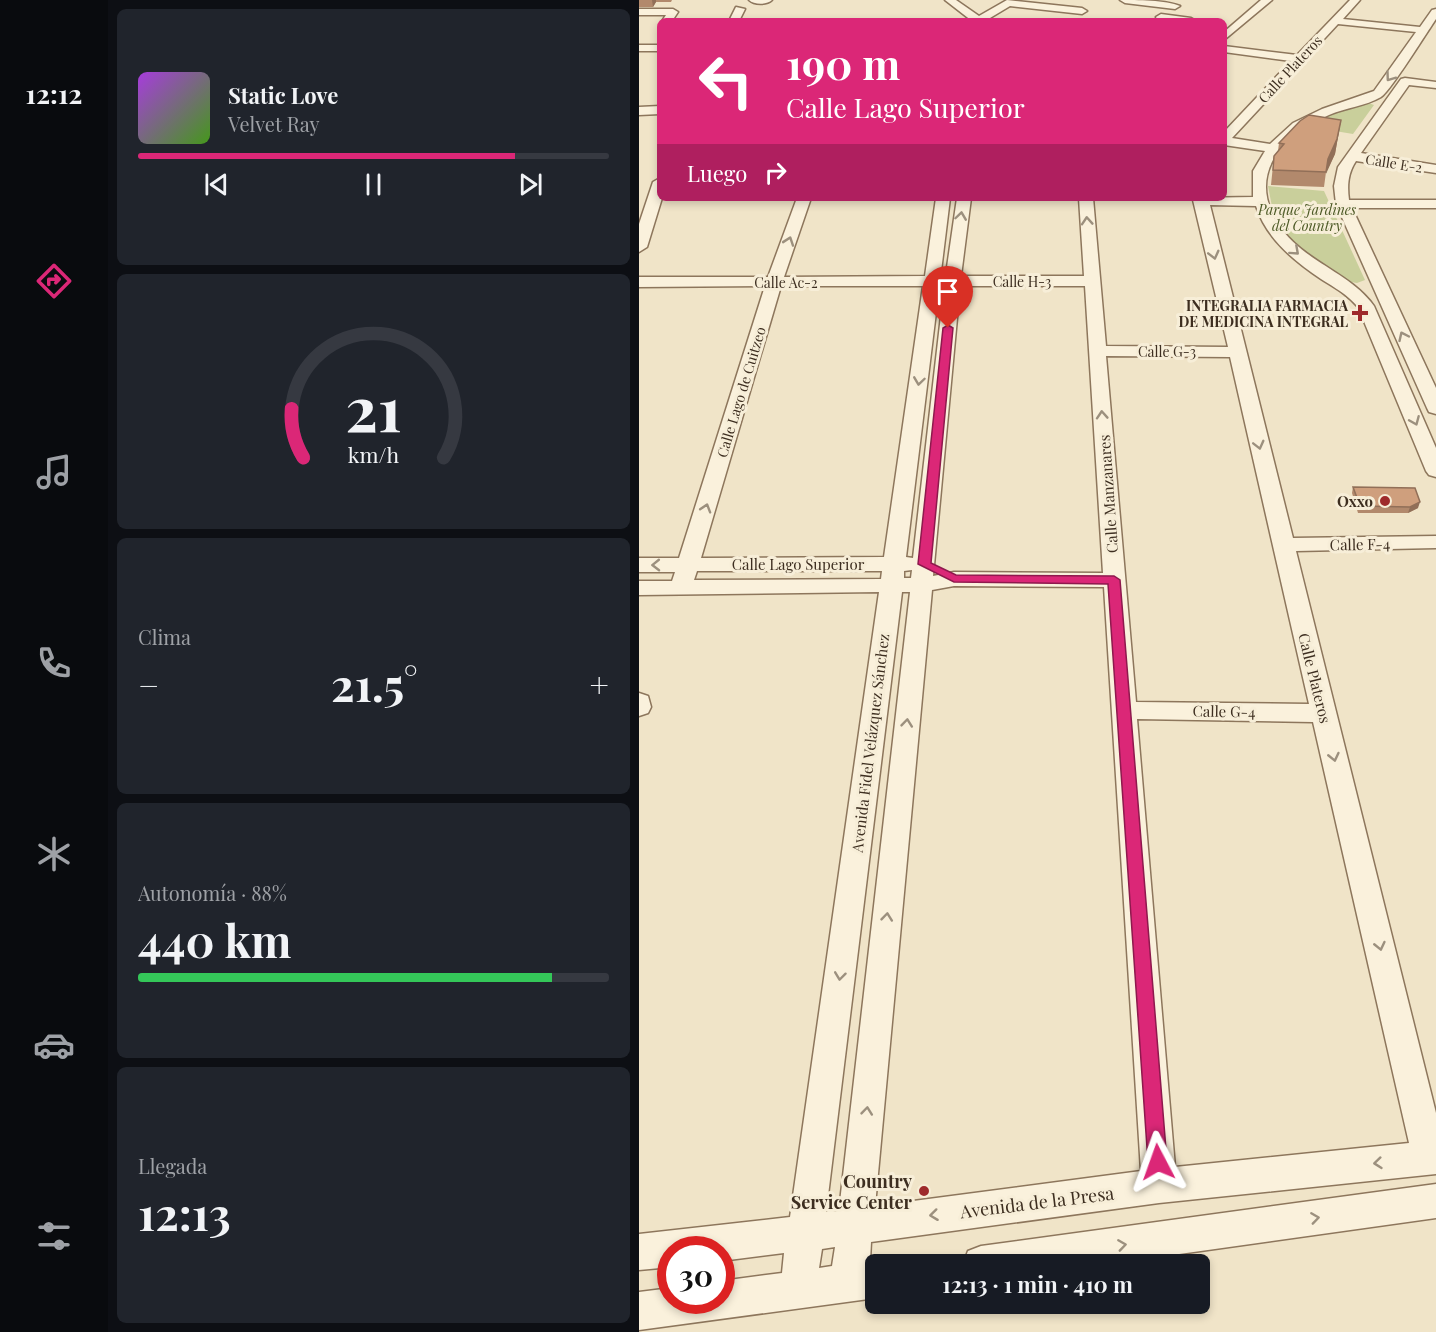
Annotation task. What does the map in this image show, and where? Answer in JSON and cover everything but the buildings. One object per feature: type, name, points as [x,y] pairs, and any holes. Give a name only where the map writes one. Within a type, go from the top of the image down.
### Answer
[{"type":"street","points":[[754,0],[767,0]]},
{"type":"street","points":[[936,0],[960,18]]},
{"type":"street","points":[[950,0],[976,18]]},
{"type":"street","points":[[1125,0],[1179,3]]},
{"type":"street","points":[[1227,34],[1267,0]]},
{"type":"street","name":"Calle Plateros","points":[[1227,137],[1355,0]]},
{"type":"street","points":[[982,18],[1011,1],[1086,9],[1072,18]]},
{"type":"street","points":[[1160,18],[1179,3]]},
{"type":"street","points":[[736,18],[740,9]]},
{"type":"street","points":[[639,12],[673,12],[669,18]]},
{"type":"street","points":[[1432,400],[1343,204],[1340,179],[1352,156],[1405,81],[1430,38],[1436,12]]},
{"type":"street","points":[[1336,21],[1430,38]]},
{"type":"street","points":[[1227,26],[1236,27]]},
{"type":"street","points":[[1430,38],[1413,44],[1378,94],[1310,118],[1290,132],[1273,148],[1260,171],[1259,193],[1273,227],[1284,240],[1309,263],[1353,291],[1366,306],[1436,471]]},
{"type":"street","points":[[639,48],[657,48]]},
{"type":"street","points":[[1227,49],[1299,59]]},
{"type":"street","points":[[1405,81],[1436,85]]},
{"type":"street","points":[[1354,102],[1378,104],[1385,110]]},
{"type":"street","points":[[639,111],[657,111]]},
{"type":"street","points":[[1227,140],[1273,148]]},
{"type":"street","name":"Calle E-2","points":[[1352,156],[1436,169]]},
{"type":"street","points":[[639,247],[657,191]]},
{"type":"street","points":[[1227,200],[1262,202]]},
{"type":"street","name":"Calle Lago de Cuitzeo","points":[[681,588],[774,282],[803,201]]},
{"type":"street","name":"Avenida Fidel Velázquez Sánchez","points":[[862,1281],[855,1226],[932,492],[943,281],[947,245],[943,201]]},
{"type":"street","name":"Avenida Fidel Velázquez Sánchez","points":[[947,245],[963,201]]},
{"type":"street","name":"Calle Manzanares","points":[[1086,201],[1159,1186]]},
{"type":"street","name":"Calle Plateros","points":[[1201,201],[1433,1157]]},
{"type":"street","points":[[1343,204],[1436,204]]},
{"type":"street","points":[[1340,284],[1365,286],[1374,283],[1375,275]]},
{"type":"street","name":"Calle Ac-2","points":[[639,282],[943,281]]},
{"type":"street","name":"Avenida Fidel Velázquez Sánchez","points":[[798,1289],[892,575],[904,492],[943,281]]},
{"type":"street","name":"Calle H-3","points":[[943,281],[1092,281]]},
{"type":"street","name":"Calle G-3","points":[[1097,351],[1237,352]]},
{"type":"street","points":[[1402,392],[1432,400]]},
{"type":"street","points":[[904,492],[932,492]]},
{"type":"street","name":"Calle F-4","points":[[1283,545],[1436,542]]},
{"type":"street","name":"Calle Lago Superior","points":[[639,565],[689,564],[923,575],[954,579],[1114,580]]},
{"type":"street","name":"Calle Lago Superior","points":[[639,588],[681,588],[892,575]]},
{"type":"street","points":[[639,702],[639,707]]},
{"type":"street","name":"Calle G-4","points":[[1124,710],[1324,713]]},
{"type":"street","points":[[867,770],[902,769]]},
{"type":"street","name":"Avenida de la Presa","points":[[639,1252],[806,1233],[1159,1186],[1433,1157]]},
{"type":"street","points":[[1053,1254],[1436,1201]]},
{"type":"street","points":[[735,1298],[862,1281]]},
{"type":"street","points":[[639,1311],[657,1308]]},
{"type":"green space","points":[[1366,102],[1374,105],[1353,134],[1305,126],[1327,113]]},
{"type":"green space","name":"Parque Jardines del Country","points":[[1268,186],[1324,191],[1365,280],[1357,283],[1344,281],[1293,243],[1274,217]]},
{"type":"place","name":"INTEGRALIA FARMACIA DE MEDICINA INTEGRAL","points":[[1360,313]]},
{"type":"place","name":"Oxxo","points":[[1385,501]]},
{"type":"place","name":"Country Service Center","points":[[924,1191]]},
{"type":"route","points":[[948,328],[924,564],[954,579],[1114,580],[1158,1162]]}]
